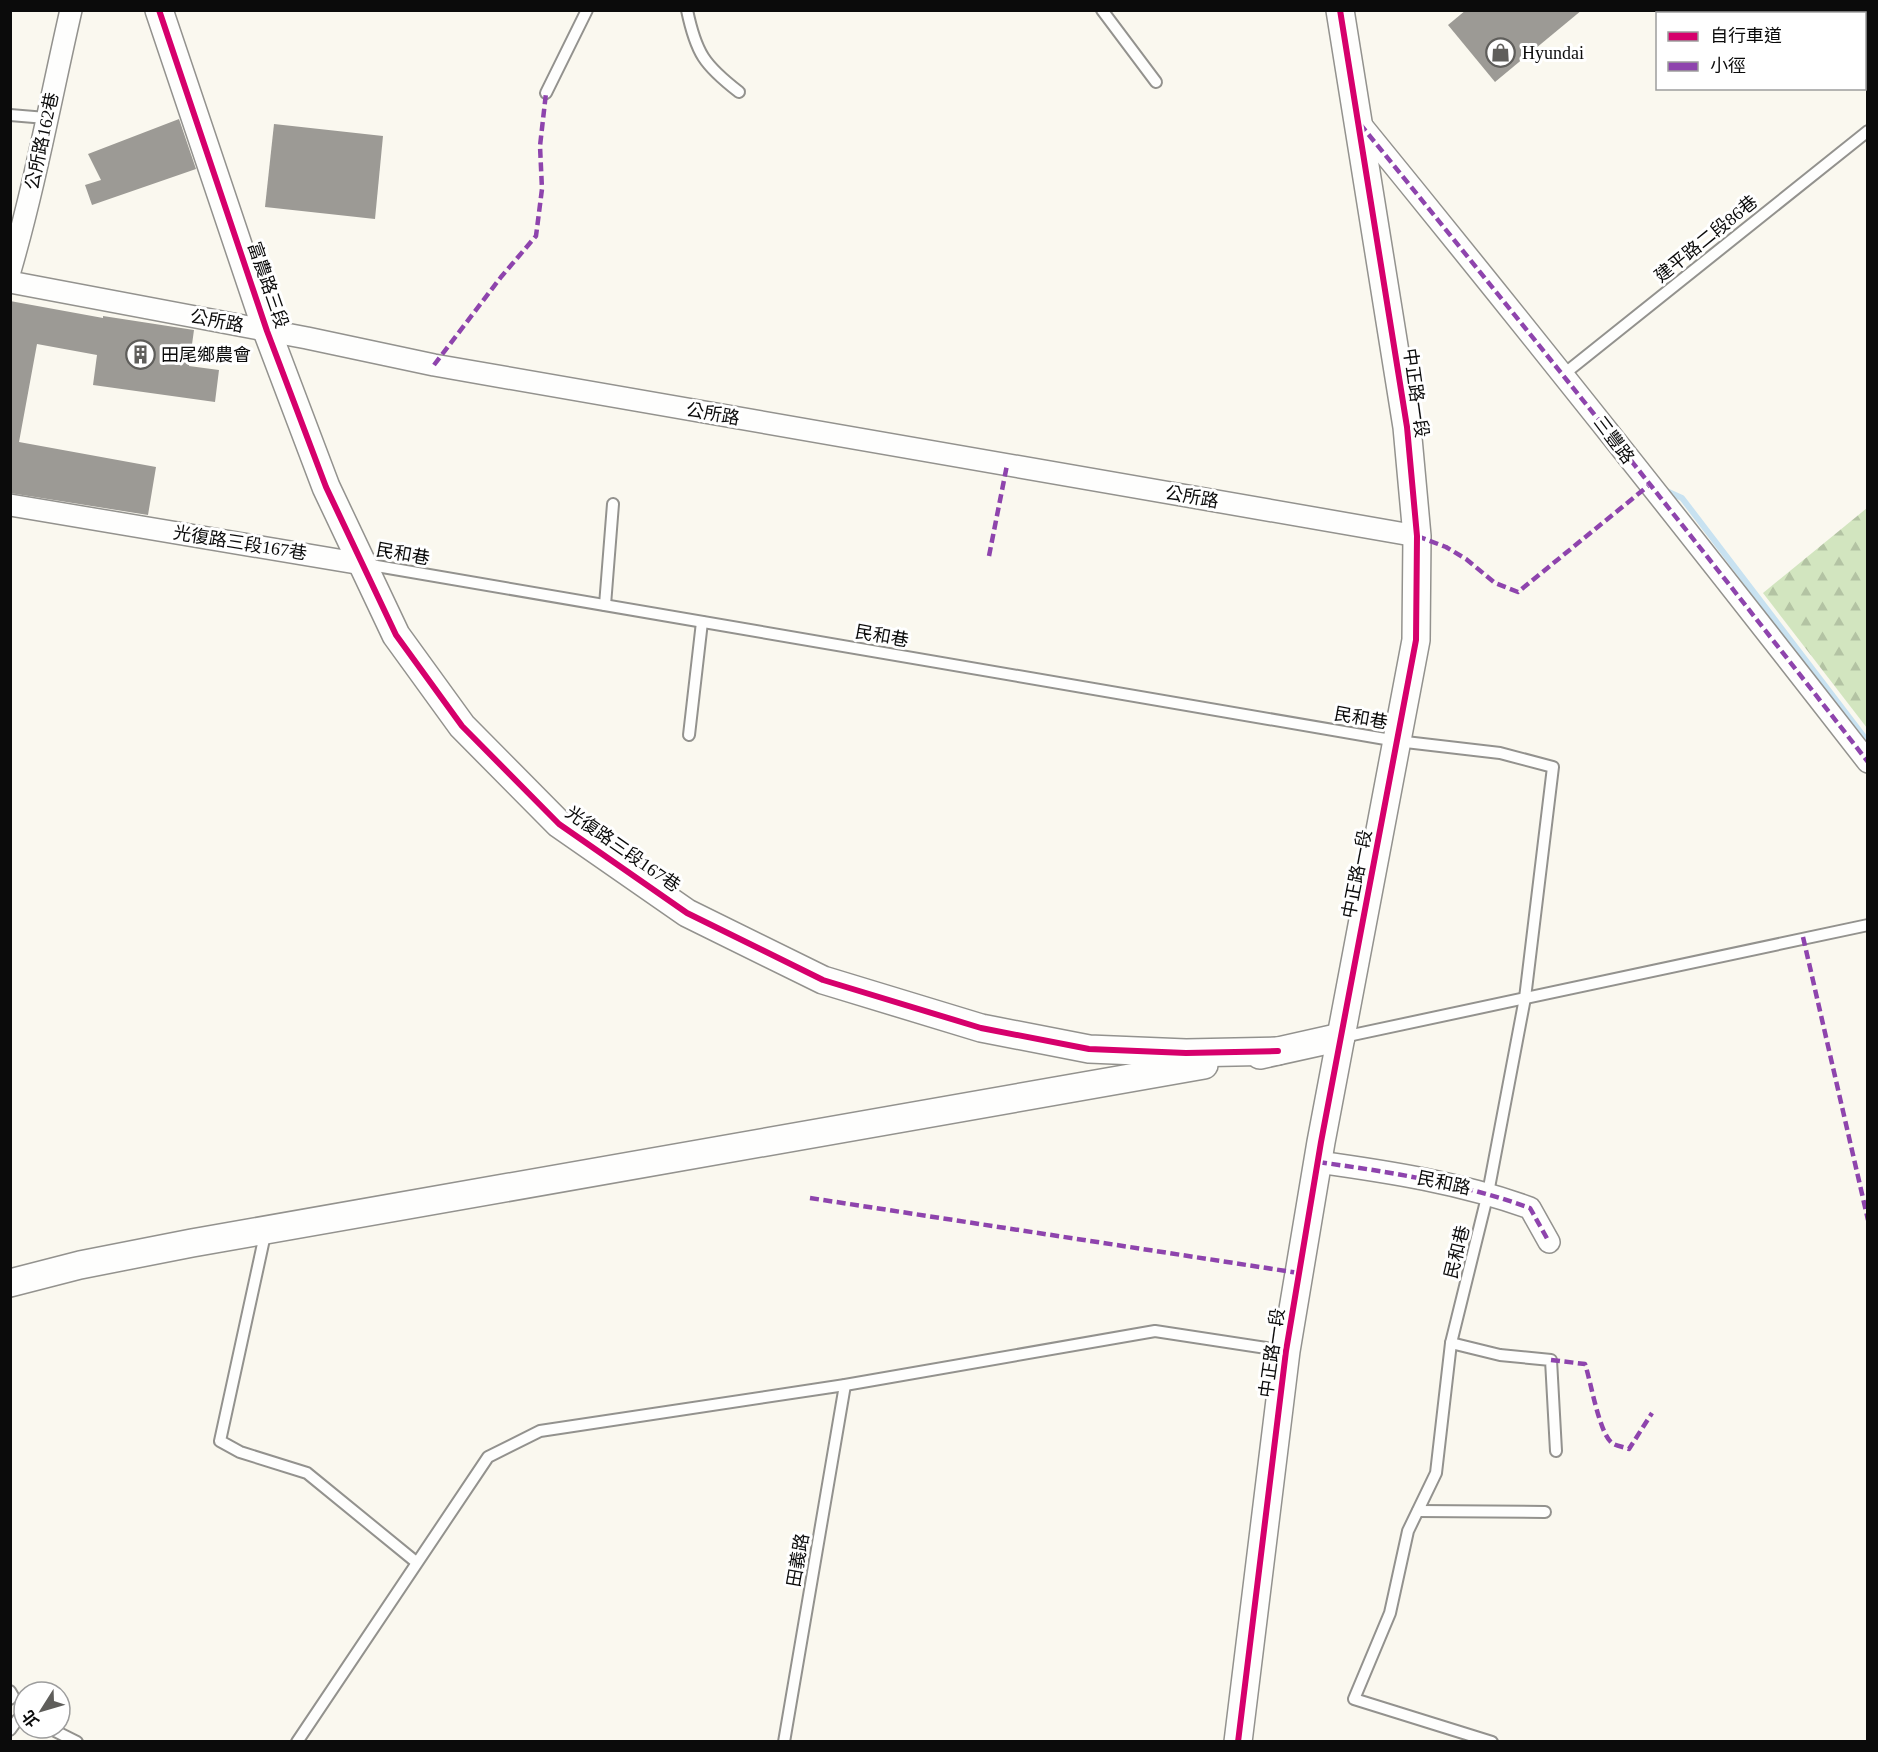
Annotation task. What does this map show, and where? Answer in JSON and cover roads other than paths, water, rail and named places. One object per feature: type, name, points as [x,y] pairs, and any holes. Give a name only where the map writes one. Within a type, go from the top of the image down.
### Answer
[{"type":"street","name":"公所路162巷","points":[[10,271],[36,177],[46,118],[71,10]]},
{"type":"street","name":"富農路三段","points":[[159,10],[267,331],[326,488],[362,564]]},
{"type":"street","name":"中正路一段","points":[[1238,1742],[1286,1351],[1318,1162],[1416,640],[1417,536],[1407,427],[1340,10]]},
{"type":"street","name":"三豐路","points":[[1357,120],[1564,374],[1642,477],[1868,762]]},
{"type":"street","name":"公所路","points":[[10,282],[445,367],[1417,536]]},
{"type":"street","name":"光復路三段167巷","points":[[10,505],[362,564],[396,635],[462,726],[559,824],[687,913],[823,980],[981,1028],[1089,1049],[1186,1053],[1278,1051]]},
{"type":"street","points":[[10,1283],[80,1265],[267,1230],[760,1142],[1092,1086],[1341,1037]]},
{"type":"street","points":[[1089,1049],[1099,1065],[1099,1075],[1092,1086]]},
{"type":"street","name":"民和路","points":[[1318,1162],[1394,1173],[1488,1193],[1530,1208],[1549,1242]]},
{"type":"lane","points":[[546,93],[587,10]]},
{"type":"lane","points":[[687,10],[694,42],[715,73],[739,92]]},
{"type":"lane","points":[[1102,10],[1156,82]]},
{"type":"lane","points":[[10,115],[46,118]]},
{"type":"lane","name":"建平路二段86巷","points":[[1564,374],[1868,131]]},
{"type":"lane","points":[[605,605],[613,504]]},
{"type":"lane","name":"民和巷","points":[[362,564],[1397,741],[1500,753],[1553,767],[1525,998],[1488,1193],[1451,1343],[1436,1473],[1408,1531],[1390,1613],[1354,1699],[1492,1742]]},
{"type":"lane","points":[[689,735],[702,622]]},
{"type":"lane","points":[[1341,1037],[1868,925]]},
{"type":"lane","points":[[267,1230],[220,1441],[240,1452],[307,1473],[416,1562]]},
{"type":"lane","points":[[297,1742],[488,1456],[540,1431],[845,1385],[1155,1331],[1286,1351]]},
{"type":"lane","points":[[1451,1343],[1500,1355],[1551,1360],[1556,1451]]},
{"type":"lane","name":"田義路","points":[[784,1742],[845,1385]]},
{"type":"lane","points":[[1418,1511],[1545,1512]]},
{"type":"lane","points":[[10,1691],[13,1696],[10,1699]]},
{"type":"waterway","points":[[1662,489],[1682,498],[1868,742]]},
{"type":"place","name":"Hyundai","points":[[1501,53]]},
{"type":"place","name":"田尾鄉農會","points":[[140,355]]}]
